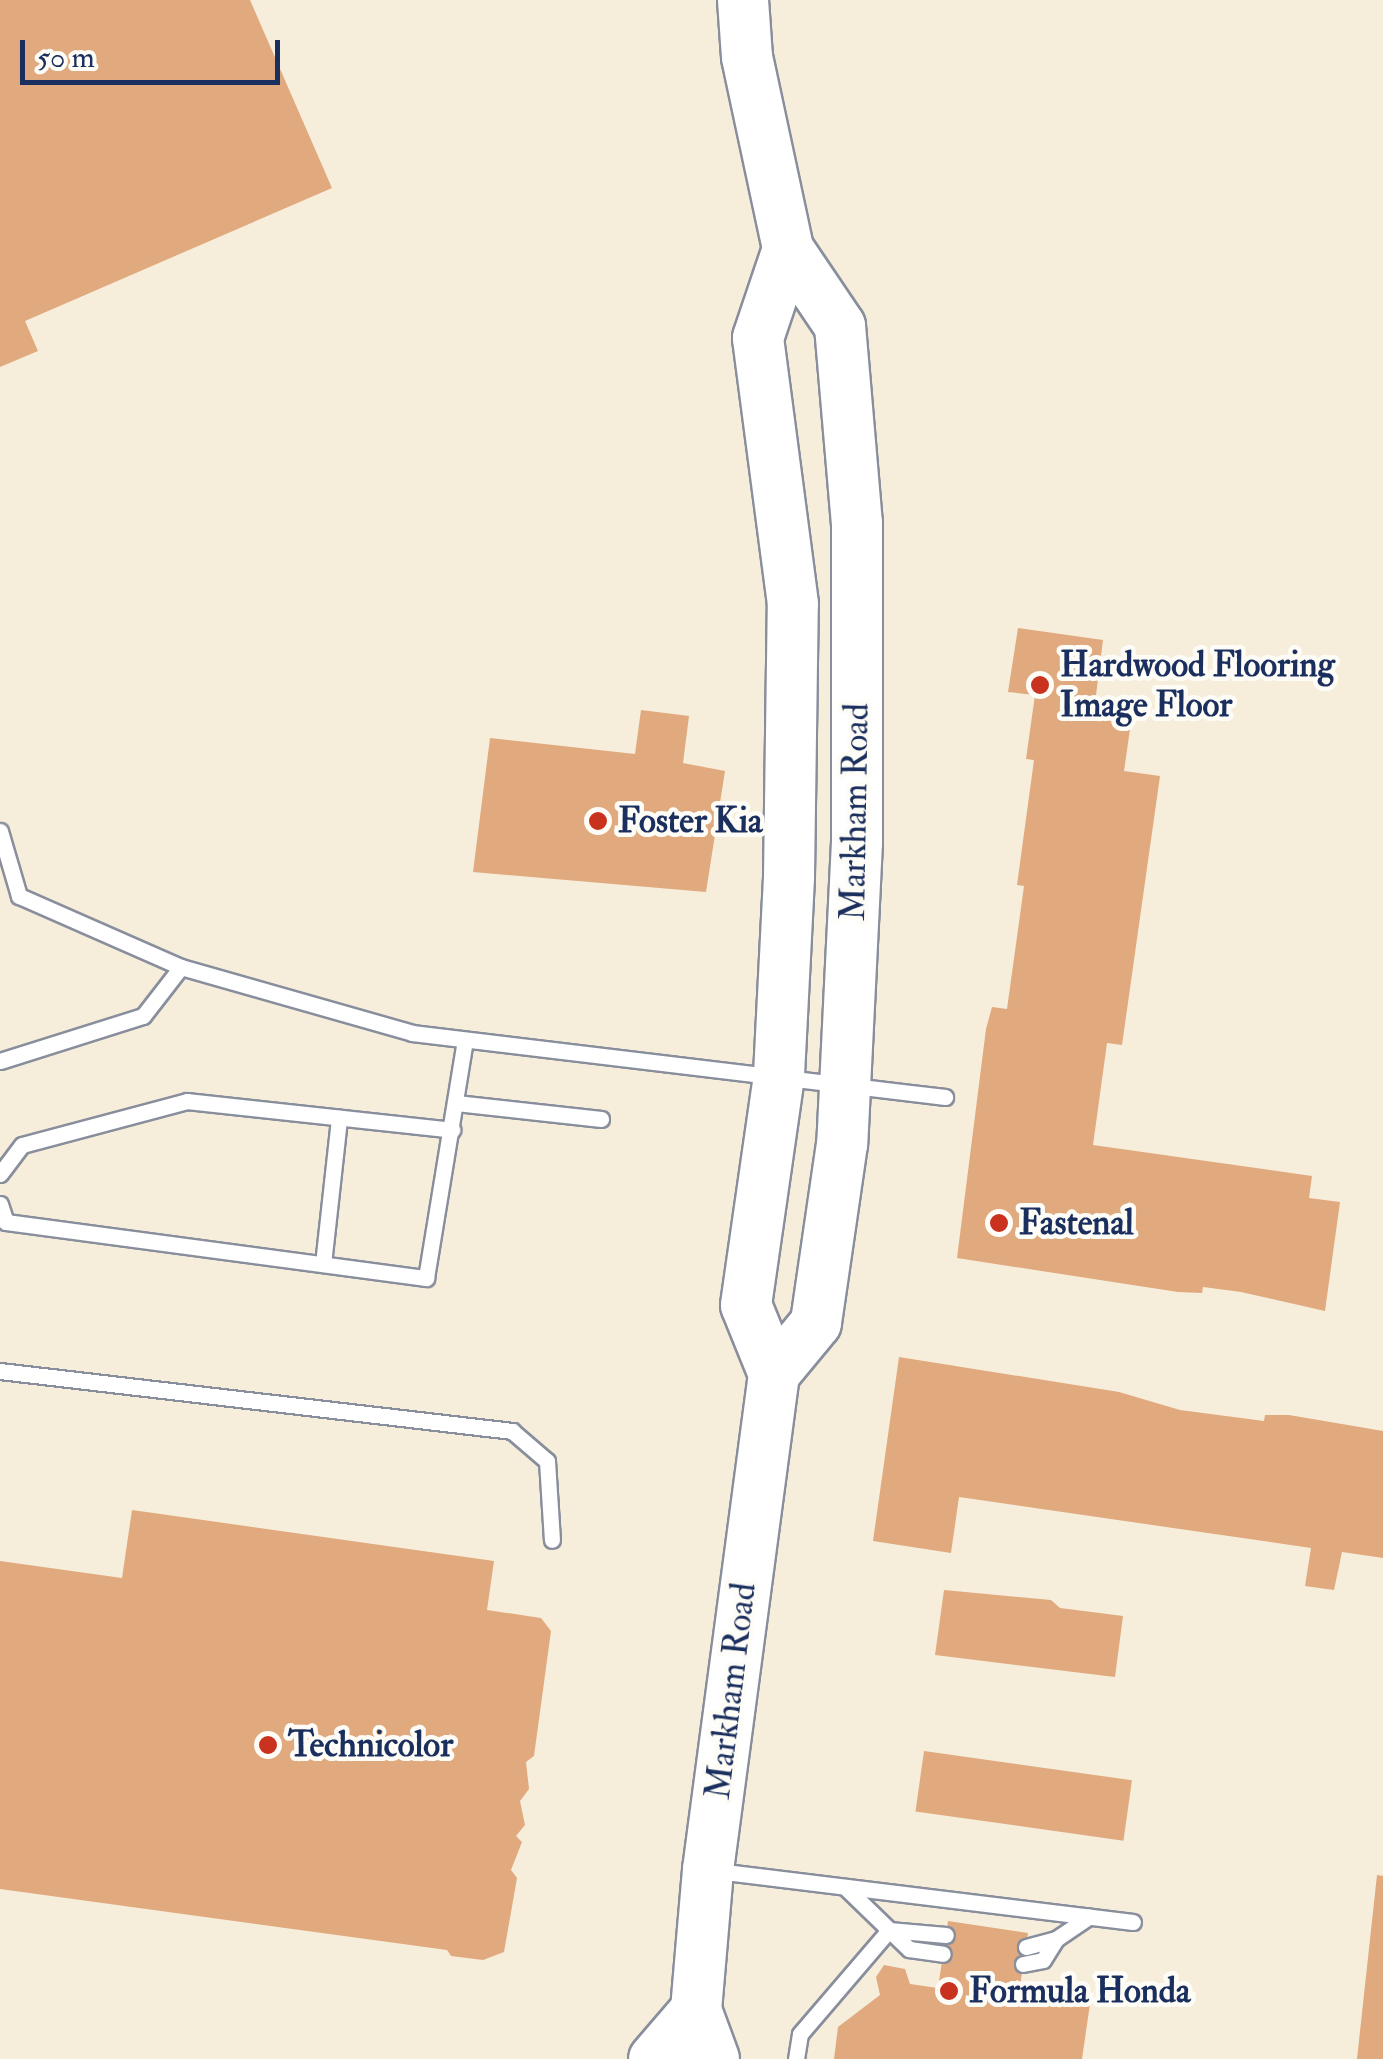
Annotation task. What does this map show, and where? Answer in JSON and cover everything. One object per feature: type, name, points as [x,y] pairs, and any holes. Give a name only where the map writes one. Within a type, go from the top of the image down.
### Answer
[{"type":"main road","name":"Markham Road","points":[[711,0],[747,57]]},
{"type":"main road","name":"Markham Road","points":[[743,0],[747,57],[788,249],[840,326],[857,523],[848,1080],[816,1323],[774,1374]]},
{"type":"main road","name":"Markham Road","points":[[714,2059],[696,2010],[708,1870],[774,1374],[746,1304],[779,1074],[793,604],[758,338],[788,249]]},
{"type":"main road","points":[[654,2059],[696,2010]]},
{"type":"lane","points":[[0,831],[19,896],[181,968],[412,1033],[848,1080],[945,1096]]},
{"type":"lane","points":[[0,1061],[143,1016],[181,968]]},
{"type":"lane","points":[[0,1204],[6,1222],[426,1278],[465,1040]]},
{"type":"lane","points":[[0,1174],[22,1145],[187,1101],[452,1130]]},
{"type":"lane","points":[[456,1103],[601,1119]]},
{"type":"lane","points":[[323,1264],[339,1118]]},
{"type":"lane","points":[[0,1371],[512,1431],[548,1461],[552,1540]]},
{"type":"lane","points":[[708,1870],[1133,1922]]},
{"type":"lane","points":[[846,1888],[909,1949],[944,1954]]},
{"type":"lane","points":[[1024,1955],[1088,1917]]},
{"type":"lane","points":[[889,1930],[946,1936]]},
{"type":"lane","points":[[796,2059],[800,2034],[889,1930]]},
{"type":"building","points":[[0,0],[250,0],[332,188],[25,321],[38,351],[0,367]]},
{"type":"building","points":[[1018,628],[1103,640],[1095,703],[1133,708],[1124,771],[1160,776],[1122,1045],[1107,1043],[1093,1145],[1312,1176],[1309,1198],[1340,1202],[1325,1311],[1241,1292],[1203,1287],[1202,1293],[1178,1292],[957,1258],[986,1029],[992,1007],[1007,1009],[1024,886],[1017,885],[1034,760],[1026,759],[1035,695],[1008,692]]},
{"type":"building","name":"Foster Kia","points":[[641,710],[689,716],[683,763],[725,771],[706,892],[473,872],[490,738],[635,754]]},
{"type":"building","points":[[899,1357],[1119,1392],[1180,1410],[1264,1421],[1265,1415],[1289,1415],[1383,1431],[1383,1558],[1342,1552],[1334,1590],[1305,1586],[1311,1548],[959,1497],[951,1553],[873,1541]]},
{"type":"building","name":"Technicolor","points":[[132,1510],[494,1561],[487,1610],[541,1618],[551,1631],[534,1756],[526,1762],[529,1789],[520,1801],[525,1825],[516,1836],[522,1842],[511,1870],[517,1878],[504,1952],[483,1960],[451,1956],[447,1950],[0,1889],[0,1561],[122,1578]]},
{"type":"building","points":[[944,1590],[1051,1600],[1060,1608],[1123,1616],[1115,1677],[935,1655]]},
{"type":"building","points":[[924,1751],[1132,1780],[1123,1841],[916,1811]]},
{"type":"building","points":[[1377,1875],[1383,1876],[1383,2059],[1357,2059]]},
{"type":"building","name":"Formula Honda","points":[[948,1921],[1028,1933],[1019,1993],[1090,2004],[1082,2059],[834,2059],[838,2027],[880,1995],[876,1977],[884,1965],[905,1969],[910,1984],[938,1988]]},
{"type":"place","name":"Hardwood Flooring Image Floor","points":[[1040,685]]},
{"type":"place","name":"Foster Kia","points":[[598,821]]},
{"type":"place","name":"Fastenal","points":[[999,1223]]},
{"type":"place","name":"Technicolor","points":[[268,1745]]},
{"type":"place","name":"Formula Honda","points":[[949,1991]]}]
